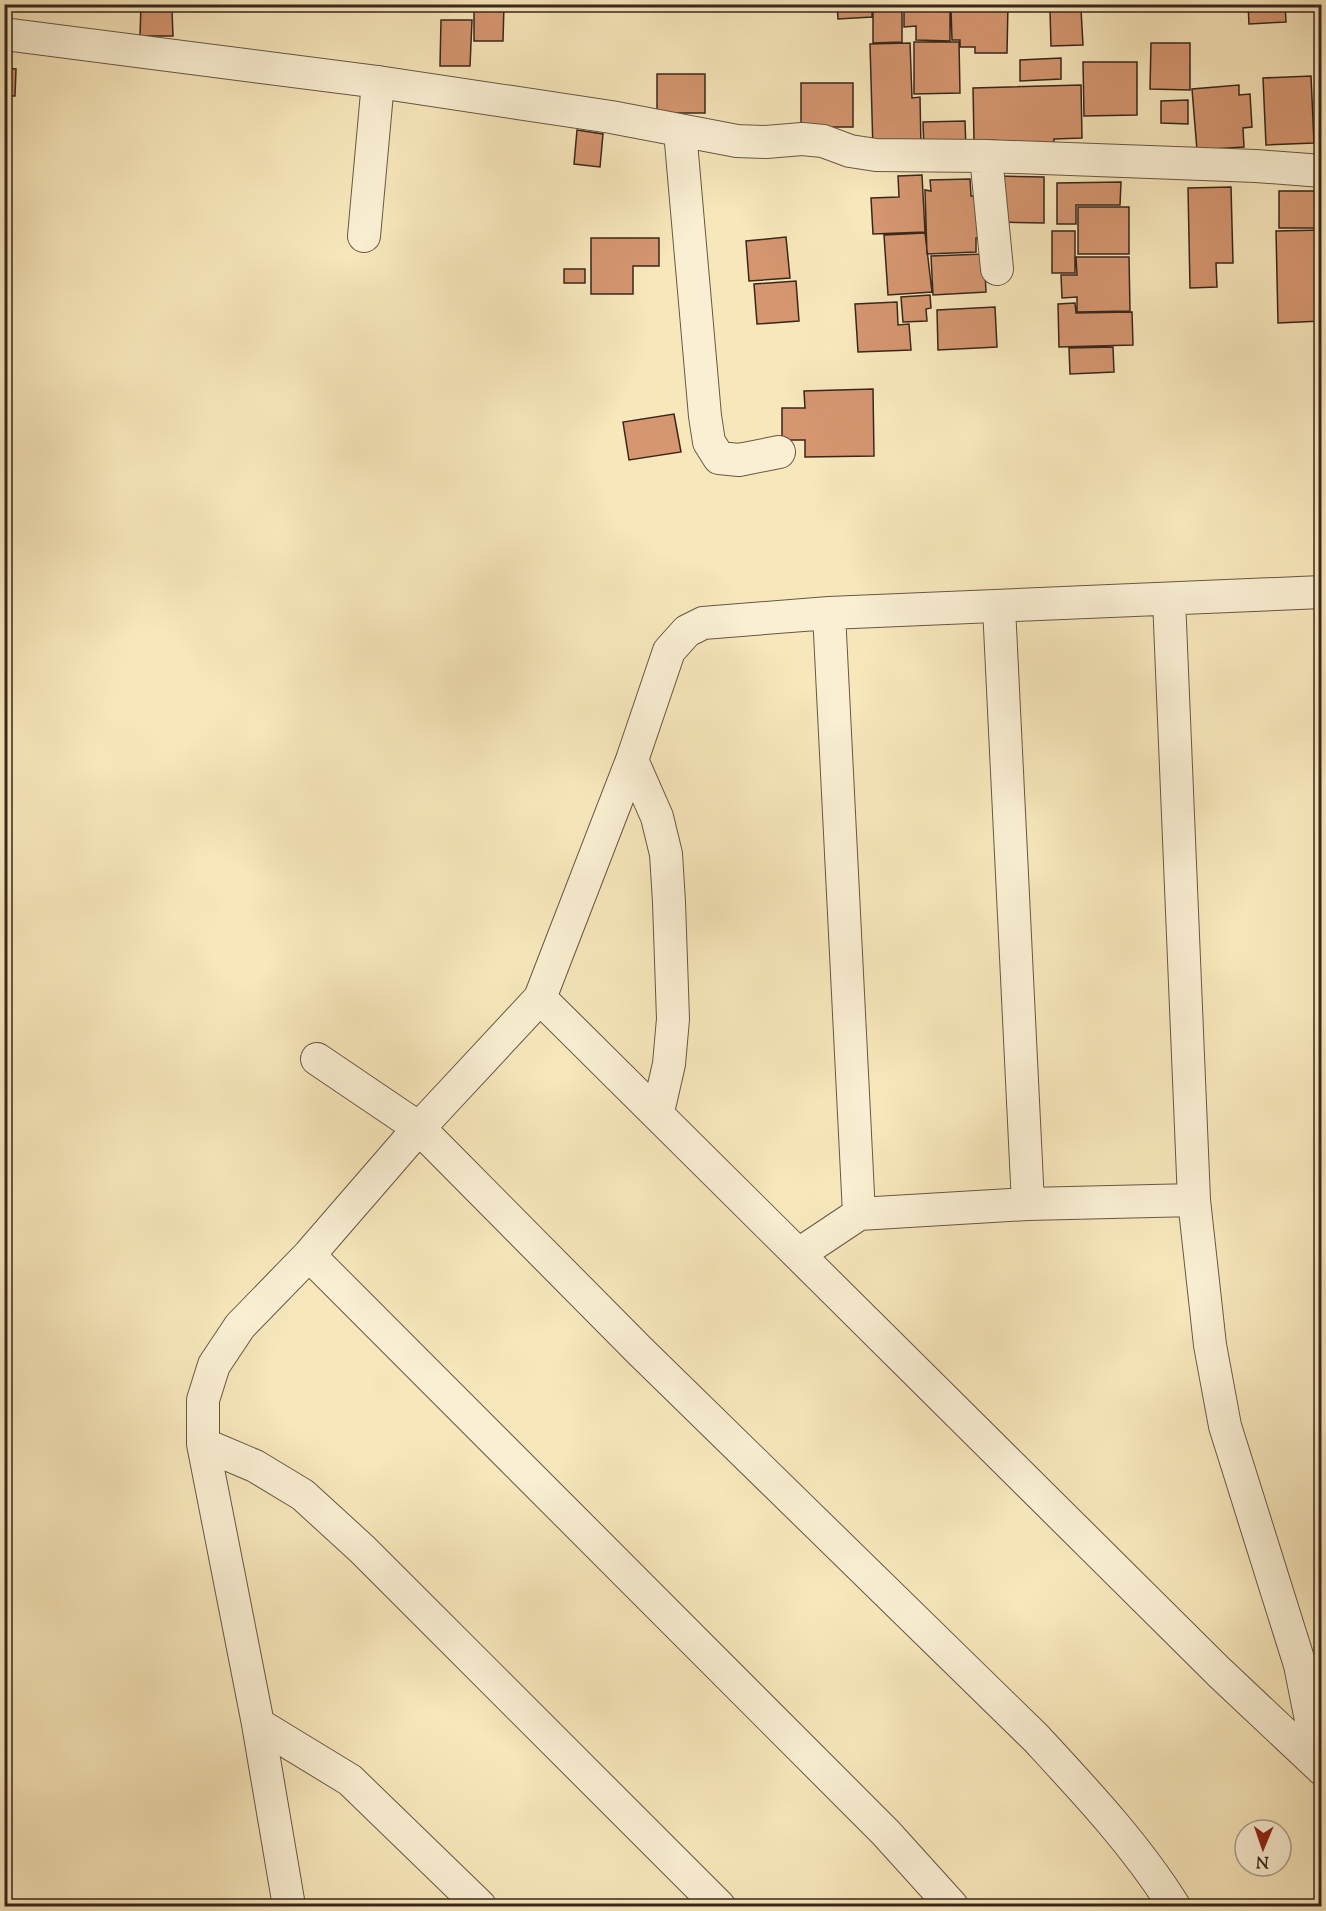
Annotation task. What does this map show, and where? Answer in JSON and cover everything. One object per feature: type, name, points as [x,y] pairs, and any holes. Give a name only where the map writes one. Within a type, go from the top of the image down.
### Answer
[{"type":"street","points":[[4,34],[378,82],[611,117],[737,141],[766,142],[802,139],[823,141],[850,151],[876,155],[986,156],[1256,166],[1322,171]]},
{"type":"street","points":[[364,236],[378,82]]},
{"type":"street","points":[[680,131],[709,442],[719,458],[739,460],[779,452]]},
{"type":"street","points":[[986,156],[997,269]]},
{"type":"street","points":[[289,1906],[258,1724],[202,1444],[203,1400],[214,1365],[240,1326],[309,1255],[419,1128],[540,998],[632,760],[669,651],[687,631],[703,623],[829,613],[1322,592]]},
{"type":"street","points":[[1169,599],[1194,1200],[1210,1346],[1225,1426],[1300,1665],[1321,1767]]},
{"type":"street","points":[[999,607],[1028,1204]]},
{"type":"street","points":[[829,613],[859,1214]]},
{"type":"street","points":[[632,760],[657,817],[666,854],[673,1019],[669,1064],[658,1112]]},
{"type":"street","points":[[540,998],[658,1112],[1220,1672],[1321,1767]]},
{"type":"street","points":[[317,1059],[419,1128],[640,1351],[1036,1738],[1096,1804],[1158,1881],[1174,1906]]},
{"type":"street","points":[[799,1254],[859,1214],[1028,1204],[1194,1200]]},
{"type":"street","points":[[309,1255],[886,1833],[952,1906]]},
{"type":"street","points":[[202,1444],[255,1466],[303,1495],[362,1549],[719,1906]]},
{"type":"street","points":[[258,1724],[350,1780],[480,1906]]},
{"type":"building","points":[[141,4],[182,4],[181,11],[172,11],[173,36],[140,36]]},
{"type":"building","points":[[474,4],[504,4],[503,41],[474,41]]},
{"type":"building","points":[[837,4],[872,4],[872,17],[838,19]]},
{"type":"building","points":[[873,4],[902,4],[903,9],[873,9]]},
{"type":"building","points":[[904,4],[953,4],[953,8],[950,8],[950,41],[916,40],[916,26],[904,27]]},
{"type":"building","points":[[958,4],[1008,4],[1007,53],[975,53],[975,47],[960,47],[960,40],[952,40],[951,9],[958,10]]},
{"type":"building","points":[[1042,4],[1075,4],[1075,6],[1042,7]]},
{"type":"building","points":[[1248,4],[1285,4],[1286,22],[1249,24]]},
{"type":"building","points":[[902,9],[902,42],[873,43],[873,10]]},
{"type":"building","points":[[1081,9],[1083,45],[1051,46],[1050,10]]},
{"type":"building","points":[[441,20],[472,20],[470,66],[440,66]]},
{"type":"building","points":[[914,42],[959,42],[960,93],[914,94]]},
{"type":"building","points":[[910,43],[912,98],[920,97],[921,148],[873,150],[870,44]]},
{"type":"building","points":[[1151,43],[1190,43],[1190,90],[1150,89]]},
{"type":"building","points":[[1061,58],[1061,79],[1020,81],[1020,60]]},
{"type":"building","points":[[1083,62],[1137,62],[1137,115],[1084,116]]},
{"type":"building","points":[[4,68],[16,69],[15,96],[4,96]]},
{"type":"building","points":[[657,74],[705,74],[705,113],[657,113]]},
{"type":"building","points":[[1311,76],[1314,143],[1266,145],[1263,78]]},
{"type":"building","points":[[801,83],[853,83],[853,127],[801,127]]},
{"type":"building","points":[[1081,85],[1082,138],[1054,139],[1054,147],[994,148],[994,140],[974,141],[973,88]]},
{"type":"building","points":[[1239,85],[1239,95],[1250,94],[1252,127],[1243,128],[1244,147],[1197,150],[1192,89]]},
{"type":"building","points":[[1188,100],[1188,124],[1161,123],[1161,101]]},
{"type":"building","points":[[965,121],[966,150],[924,152],[923,122]]},
{"type":"building","points":[[577,130],[603,134],[600,167],[574,164]]},
{"type":"building","points":[[922,175],[925,232],[873,234],[871,198],[899,197],[898,176]]},
{"type":"building","points":[[998,176],[1044,177],[1044,223],[997,222]]},
{"type":"building","points":[[970,179],[971,196],[980,196],[981,238],[976,238],[976,252],[927,254],[925,190],[931,191],[930,180]]},
{"type":"building","points":[[1121,182],[1120,205],[1076,205],[1076,224],[1057,224],[1057,183]]},
{"type":"building","points":[[1231,187],[1233,263],[1216,263],[1217,287],[1190,288],[1188,188]]},
{"type":"building","points":[[1279,191],[1322,191],[1322,228],[1279,228]]},
{"type":"building","points":[[1078,207],[1129,207],[1129,254],[1078,254]]},
{"type":"building","points":[[1322,230],[1322,321],[1278,323],[1276,231]]},
{"type":"building","points":[[1052,231],[1075,231],[1075,273],[1052,273]]},
{"type":"building","points":[[925,233],[932,292],[888,295],[884,235]]},
{"type":"building","points":[[786,237],[790,278],[749,281],[746,241]]},
{"type":"building","points":[[591,238],[659,238],[659,266],[633,266],[633,294],[591,294]]},
{"type":"building","points":[[984,254],[986,292],[933,295],[931,256]]},
{"type":"building","points":[[1076,257],[1129,257],[1130,311],[1077,312],[1077,297],[1062,298],[1061,275],[1077,275]]},
{"type":"building","points":[[564,269],[585,269],[585,283],[564,283]]},
{"type":"building","points":[[796,281],[799,321],[757,324],[754,284]]},
{"type":"building","points":[[930,295],[931,308],[926,309],[927,321],[903,322],[901,297]]},
{"type":"building","points":[[897,302],[898,325],[909,324],[911,350],[858,352],[855,304]]},
{"type":"building","points":[[1075,303],[1076,313],[1132,312],[1133,345],[1059,347],[1058,304]]},
{"type":"building","points":[[995,307],[997,347],[938,350],[937,310]]},
{"type":"building","points":[[1113,347],[1114,372],[1070,374],[1069,348]]},
{"type":"building","points":[[873,389],[874,456],[805,457],[805,440],[782,440],[782,408],[805,408],[804,391]]},
{"type":"building","points":[[674,414],[681,452],[629,460],[623,422]]}]
